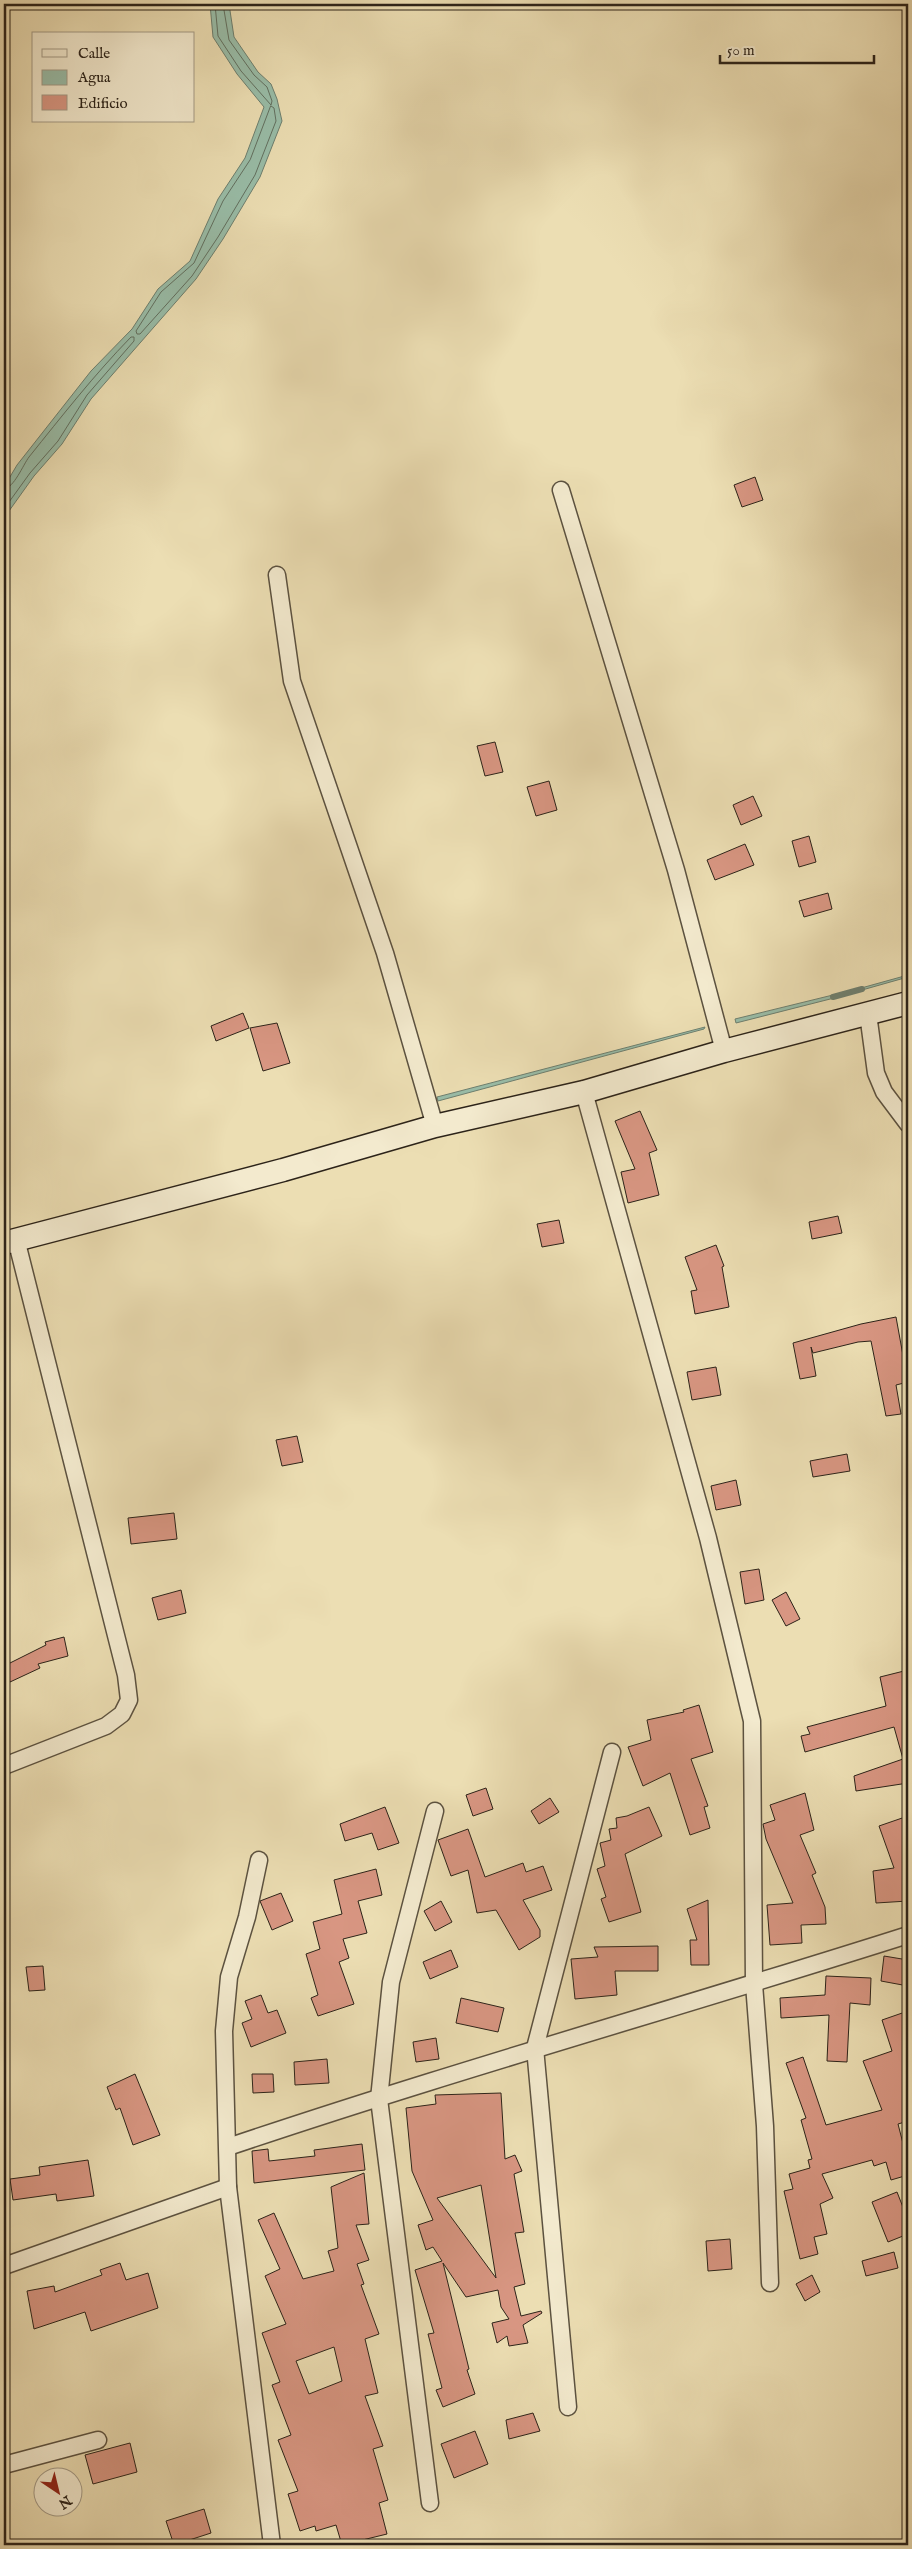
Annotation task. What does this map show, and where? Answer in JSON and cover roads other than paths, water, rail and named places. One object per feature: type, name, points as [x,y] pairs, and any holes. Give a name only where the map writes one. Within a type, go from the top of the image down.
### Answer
[{"type":"street","points":[[562,490],[676,870],[724,1051]]},
{"type":"street","points":[[277,575],[292,681],[385,953],[436,1126]]},
{"type":"street","points":[[4,1766],[106,1726],[122,1714],[129,1700],[126,1675],[10,1241],[283,1170],[436,1126],[584,1092],[724,1051],[908,1004]]},
{"type":"street","points":[[868,1014],[876,1073],[884,1092],[908,1124]]},
{"type":"street","points":[[584,1092],[708,1538],[752,1722],[754,1984],[765,2126],[770,2283]]},
{"type":"street","points":[[568,2406],[535,2048],[612,1752]]},
{"type":"street","points":[[430,2503],[379,2099],[391,1982],[435,1811]]},
{"type":"street","points":[[259,1860],[247,1917],[229,1977],[224,2031],[228,2187],[272,2545]]},
{"type":"street","points":[[228,2146],[535,2048],[754,1984],[908,1935]]},
{"type":"street","points":[[4,2266],[228,2187]]},
{"type":"street","points":[[4,2465],[98,2440]]},
{"type":"water","points":[[210,4],[229,4],[234,37],[258,72],[271,84],[277,99],[282,121],[260,177],[223,239],[196,279],[91,399],[62,444],[34,476],[4,518],[4,487],[17,465],[91,371],[132,329],[158,289],[190,261],[218,199],[245,158],[264,107],[237,74],[213,37]]},
{"type":"water","points":[[908,975],[908,977],[855,992],[854,990]]},
{"type":"water","points":[[841,993],[842,996],[736,1023],[735,1019]]},
{"type":"water","points":[[705,1027],[704,1029],[438,1101],[437,1097]]},
{"type":"waterway","points":[[833,997],[862,989]]}]
